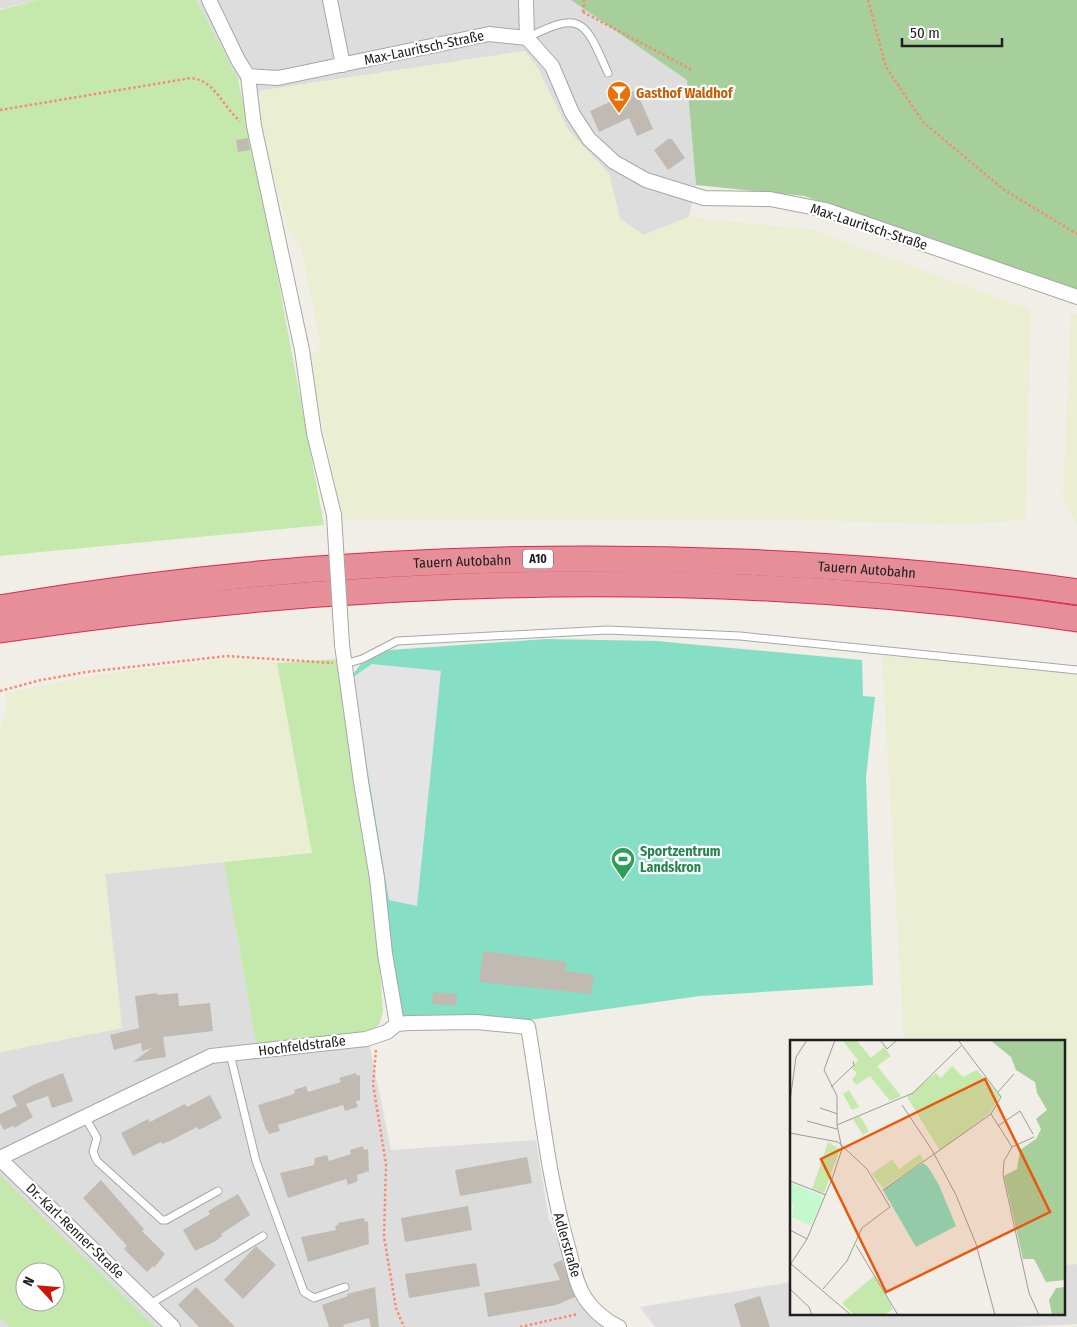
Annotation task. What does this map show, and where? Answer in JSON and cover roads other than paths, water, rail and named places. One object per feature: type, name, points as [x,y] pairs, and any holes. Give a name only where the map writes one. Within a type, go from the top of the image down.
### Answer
[{"type":"highway","name":"Tauern Autobahn","points":[[0,608],[95,591],[291,570],[482,560],[663,559],[842,566],[1077,592]]},
{"type":"highway","name":"Tauern Autobahn","points":[[0,630],[110,614],[284,596],[502,585],[678,584],[853,594],[1077,619]]},
{"type":"street","points":[[209,0],[238,60],[248,76],[254,126],[298,332],[314,433],[334,515],[342,645],[377,878],[385,954],[397,1024]]},
{"type":"street","points":[[330,0],[343,66]]},
{"type":"street","points":[[526,0],[527,38]]},
{"type":"street","name":"Max-Lauritsch-Straße","points":[[248,76],[278,78],[343,66],[489,34],[527,38],[552,66],[572,114],[589,139],[614,162],[646,180],[704,198],[770,199],[826,210],[1077,297]]},
{"type":"street","name":"Hochfeldstraße","points":[[0,1158],[211,1056],[366,1039],[397,1024],[476,1022],[528,1027]]},
{"type":"street","name":"Adlerstraße","points":[[528,1027],[548,1147],[553,1191],[577,1282],[592,1306],[608,1322],[619,1327]]},
{"type":"street","name":"Dr.-Karl-Renner-Straße","points":[[0,1158],[173,1327]]},
{"type":"lane","points":[[527,38],[548,27],[569,23],[583,26],[590,33],[608,72]]},
{"type":"lane","points":[[345,664],[362,659],[397,641],[608,630],[740,636],[1077,670]]},
{"type":"lane","points":[[230,1054],[256,1161],[304,1292],[314,1298],[345,1287]]},
{"type":"lane","points":[[85,1117],[97,1138],[93,1152],[97,1161],[162,1220],[166,1220],[218,1191]]},
{"type":"lane","points":[[150,1304],[262,1236]]},
{"type":"place","name":"Gasthof Waldhof","points":[[619,114]]},
{"type":"place","name":"Sportzentrum Landskron","points":[[623,880]]}]
